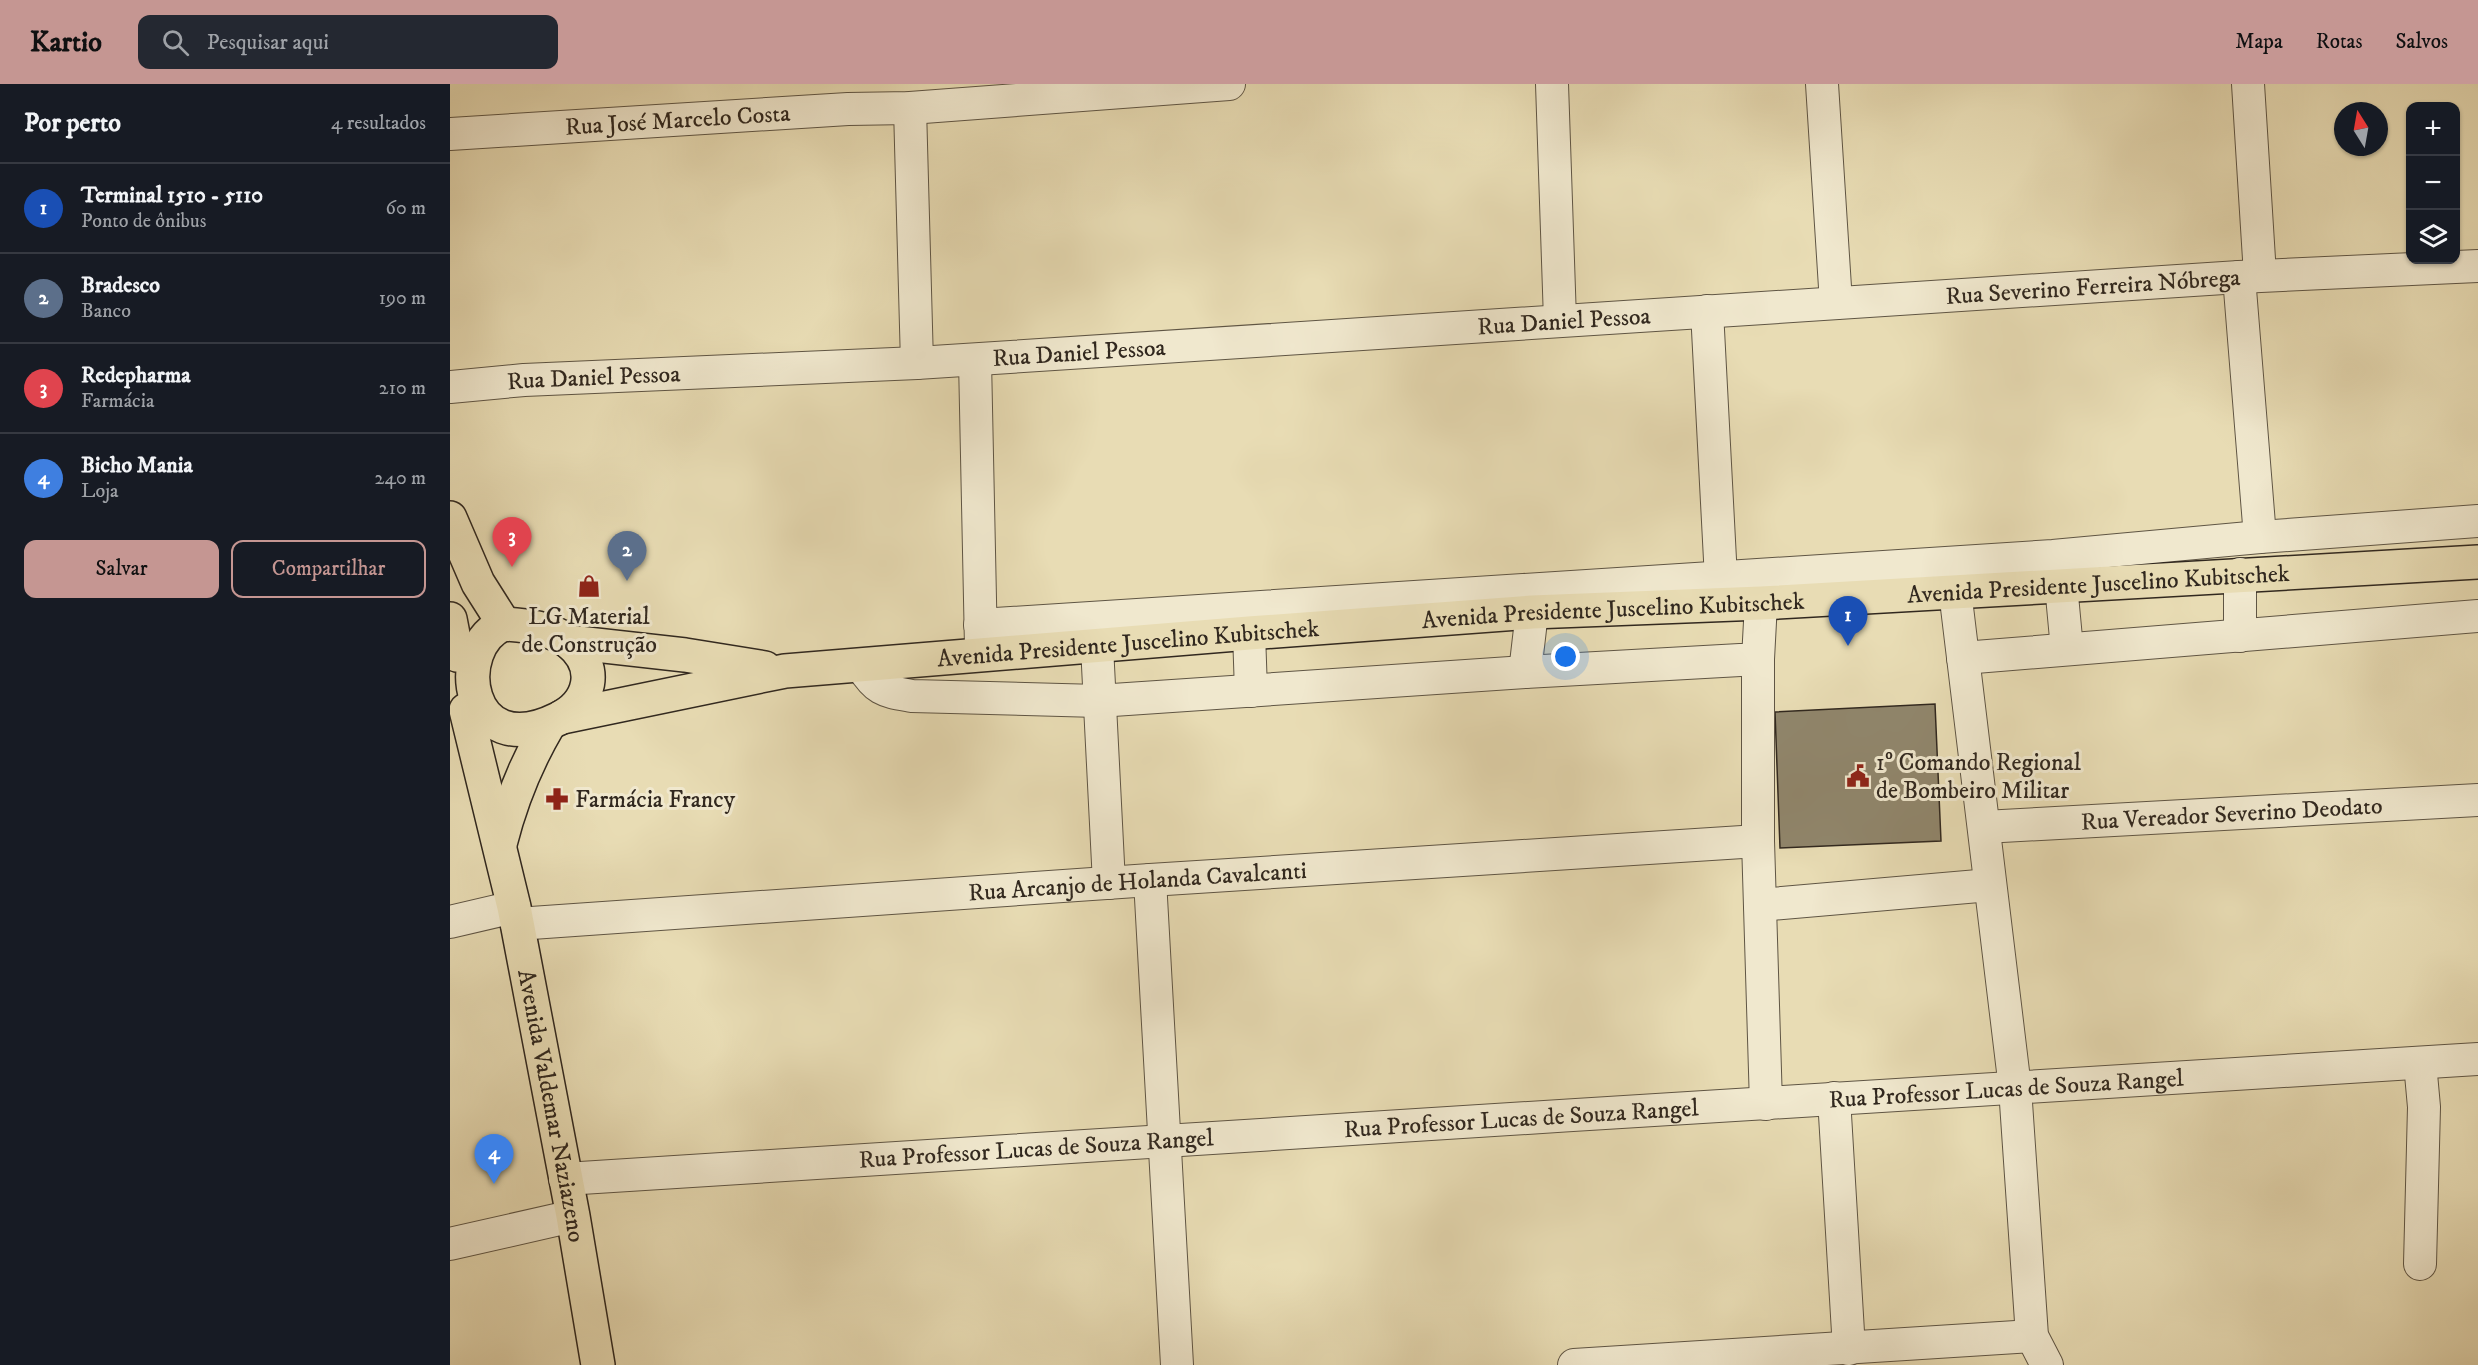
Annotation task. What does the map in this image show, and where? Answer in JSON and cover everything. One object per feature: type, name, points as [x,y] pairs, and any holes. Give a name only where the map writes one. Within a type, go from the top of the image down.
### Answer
[{"type":"main road","points":[[450,518],[478,583],[504,624]]},
{"type":"main road","name":"Avenida Presidente Juscelino Kubitschek","points":[[555,721],[785,671],[861,665],[980,640],[1097,646],[1249,633],[1467,604],[1532,612],[1722,591],[1761,603],[1955,591],[2057,570],[2240,574],[2478,562]]},
{"type":"main road","points":[[504,624],[537,628],[569,642],[581,655],[588,673],[586,691],[577,707],[555,721],[535,728],[505,729],[477,719],[465,710],[456,693],[452,634],[468,639],[484,628],[504,624]]},
{"type":"main road","name":"Avenida Presidente Juscelino Kubitschek","points":[[569,642],[685,655],[785,671]]},
{"type":"main road","name":"Avenida Valdemar Naziazeno","points":[[465,710],[500,846],[515,916],[573,1216],[598,1365]]},
{"type":"main road","name":"Avenida Valdemar Naziazeno","points":[[500,846],[510,804],[523,770],[555,721]]},
{"type":"street","name":"Rua José Marcelo Costa","points":[[450,134],[848,96],[910,108],[1229,84]]},
{"type":"street","points":[[1552,84],[1560,320]]},
{"type":"street","points":[[1822,84],[1836,303]]},
{"type":"street","points":[[2248,84],[2250,276],[2260,537]]},
{"type":"street","points":[[910,108],[917,363]]},
{"type":"street","name":"Rua Severino Ferreira Nóbrega","points":[[1707,311],[2250,276],[2478,266]]},
{"type":"street","points":[[1707,311],[1722,591]]},
{"type":"street","name":"Rua Daniel Pessoa","points":[[450,387],[524,380],[975,360],[1707,311]]},
{"type":"street","points":[[975,360],[980,640],[1467,604],[2057,570],[2260,537],[2478,521]]},
{"type":"street","points":[[2322,532],[2323,570]]},
{"type":"street","points":[[2057,570],[2067,649]]},
{"type":"street","points":[[2240,574],[2240,636]]},
{"type":"street","points":[[1955,591],[2015,1088],[2032,1336],[2047,1365]]},
{"type":"street","points":[[1761,603],[1758,659],[1758,841],[1766,1104]]},
{"type":"street","points":[[1525,672],[1532,612]]},
{"type":"street","points":[[1963,658],[2478,615]]},
{"type":"street","points":[[1249,633],[1251,691]]},
{"type":"street","points":[[1097,646],[1109,883]]},
{"type":"street","points":[[861,665],[872,684],[890,692],[912,696],[1098,701],[1525,672],[1758,659]]},
{"type":"street","name":"Rua Vereador Severino Deodato","points":[[1984,826],[2478,800]]},
{"type":"street","name":"Rua Arcanjo de Holanda Cavalcanti","points":[[450,921],[1109,883],[1758,841]]},
{"type":"street","points":[[1150,880],[1178,1365]]},
{"type":"street","points":[[1760,905],[1990,885]]},
{"type":"street","name":"Rua Professor Lucas de Souza Rangel","points":[[565,1179],[1164,1139],[2478,1059]]},
{"type":"street","points":[[2420,1063],[2424,1107],[2420,1264]]},
{"type":"street","points":[[1834,1098],[1849,1349]]},
{"type":"street","points":[[450,1244],[573,1216]]},
{"type":"street","points":[[1574,1365],[1778,1358],[1849,1349],[2032,1336]]},
{"type":"building","name":"1º Comando Regional de Bombeiro Militar","points":[[1935,704],[1941,841],[1780,848],[1775,712]]},
{"type":"place","name":"Redepharma","points":[[512,567]]},
{"type":"place","name":"Bradesco","points":[[627,581]]},
{"type":"place","name":"LG Material de Construção","points":[[589,586]]},
{"type":"place","name":"Terminal 1510 - 5110","points":[[1848,646]]},
{"type":"place","name":"1º Comando Regional de Bombeiro Militar","points":[[1858,776]]},
{"type":"place","name":"Farmácia Francy","points":[[557,799]]},
{"type":"place","name":"Bicho Mania","points":[[494,1184]]}]
